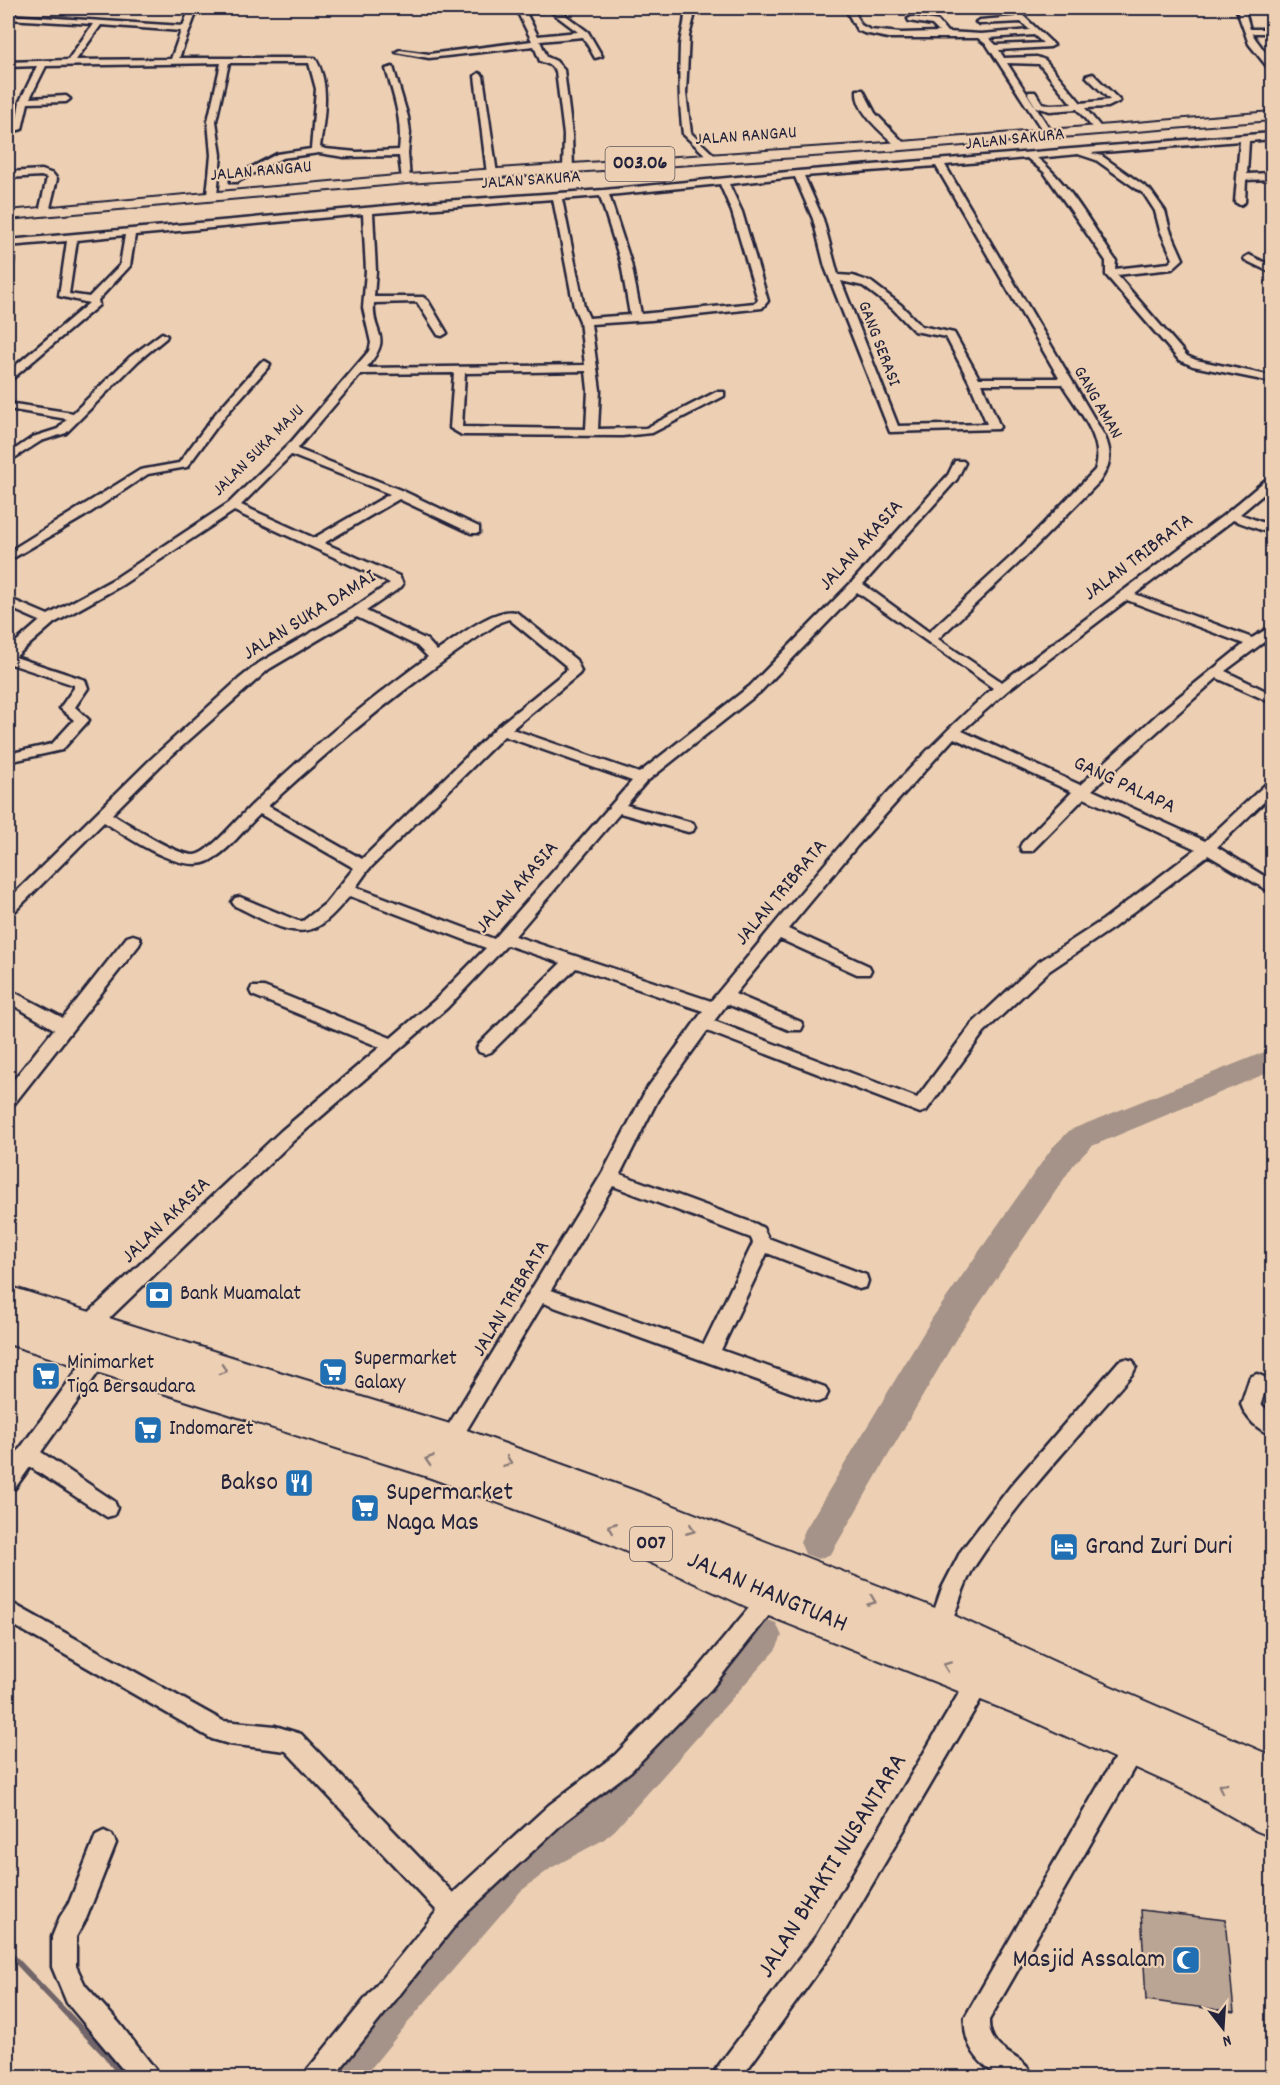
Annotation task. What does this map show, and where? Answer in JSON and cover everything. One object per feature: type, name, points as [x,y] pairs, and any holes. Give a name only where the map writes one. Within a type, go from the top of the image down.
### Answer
[{"type":"highway","name":"JALAN HANGTUAH","points":[[8,1300],[94,1341],[615,1528],[771,1598],[980,1679],[1039,1690],[1201,1743],[1272,1777]]},
{"type":"highway","name":"JALAN HANGTUAH","points":[[8,1329],[94,1341],[287,1391],[450,1440],[641,1510],[939,1628],[1134,1746],[1204,1777],[1272,1816]]},
{"type":"main road","name":"JALAN RANGAU","points":[[8,215],[212,195],[233,187],[568,170],[1272,116]]},
{"type":"street","points":[[56,19],[63,8]]},
{"type":"street","points":[[174,61],[194,8]]},
{"type":"street","points":[[568,170],[568,135],[560,70],[553,63],[543,59],[521,11],[552,8],[585,34],[598,56]]},
{"type":"street","points":[[688,8],[690,17],[685,36],[682,93],[687,134],[712,158]]},
{"type":"street","points":[[849,8],[860,28],[894,36],[945,34],[981,36],[1036,32]]},
{"type":"street","points":[[975,9],[995,8]]},
{"type":"street","points":[[993,48],[1050,45],[1011,8]]},
{"type":"street","points":[[1240,8],[1253,44],[1272,67]]},
{"type":"street","points":[[8,17],[186,29]]},
{"type":"street","points":[[912,19],[935,23],[945,34]]},
{"type":"street","points":[[980,22],[1023,19]]},
{"type":"street","points":[[71,62],[99,22]]},
{"type":"street","points":[[1247,31],[1272,30]]},
{"type":"street","points":[[400,52],[429,56],[585,34]]},
{"type":"street","points":[[981,36],[990,43],[1016,79],[1049,134]]},
{"type":"street","points":[[8,64],[306,59],[314,62],[319,85],[320,119],[315,148],[317,150]]},
{"type":"street","points":[[212,195],[216,155],[212,121],[226,60]]},
{"type":"street","points":[[1001,61],[1041,61],[1099,130]]},
{"type":"street","points":[[18,129],[24,101],[43,63]]},
{"type":"street","points":[[390,69],[404,117],[406,133],[403,153],[407,179]]},
{"type":"street","points":[[479,76],[487,117],[492,174]]},
{"type":"street","points":[[1028,89],[1036,103],[1043,106],[1078,106],[1116,101],[1090,76]]},
{"type":"street","points":[[860,92],[863,102],[874,119],[902,146]]},
{"type":"street","points":[[24,101],[66,99]]},
{"type":"street","name":"JALAN SAKURA","points":[[8,243],[604,193],[798,174],[1272,136]]},
{"type":"street","points":[[1240,202],[1245,138]]},
{"type":"street","points":[[212,177],[233,187],[280,156],[317,150],[334,154],[403,153]]},
{"type":"street","points":[[1073,151],[1099,158],[1147,192],[1160,211],[1178,259],[1172,267],[1110,273]]},
{"type":"street","points":[[1030,156],[1047,170],[1071,201],[1111,261],[1110,273],[1185,360],[1272,379]]},
{"type":"street","name":"GANG AMAN","points":[[930,639],[1019,556],[1101,472],[1106,457],[1105,449],[940,164]]},
{"type":"street","points":[[8,175],[42,173],[50,176],[52,180],[44,212]]},
{"type":"street","name":"GANG SERASI","points":[[798,174],[818,219],[835,278],[892,429],[898,432],[994,427],[975,381]]},
{"type":"street","points":[[1241,177],[1272,177]]},
{"type":"street","points":[[585,321],[636,318],[762,304],[737,212],[724,182]]},
{"type":"street","points":[[604,193],[626,263],[636,318]]},
{"type":"street","points":[[557,196],[579,307],[585,321],[592,368],[594,410],[592,431]]},
{"type":"street","name":"JALAN SUKA MAJU","points":[[8,658],[49,620],[118,582],[233,506],[290,450],[358,371],[376,347],[368,300],[371,271],[368,212]]},
{"type":"street","points":[[8,377],[89,309],[94,303],[92,300],[125,266],[131,231]]},
{"type":"street","points":[[72,237],[64,296],[92,300]]},
{"type":"street","points":[[8,254],[8,264]]},
{"type":"street","points":[[1249,258],[1272,270]]},
{"type":"street","points":[[835,278],[853,279],[867,284],[897,307],[918,329],[950,334],[975,381],[1065,381]]},
{"type":"street","points":[[368,300],[419,299],[423,301],[442,333]]},
{"type":"street","points":[[8,459],[37,439],[62,431],[134,359],[162,336]]},
{"type":"street","points":[[8,557],[144,472],[154,468],[178,468],[183,465],[220,415],[265,364]]},
{"type":"street","points":[[358,371],[592,368]]},
{"type":"street","points":[[460,369],[456,428],[459,431],[622,433],[648,431],[720,394]]},
{"type":"street","points":[[8,406],[75,417]]},
{"type":"street","points":[[290,450],[399,494],[475,530]]},
{"type":"street","name":"JALAN AKASIA","points":[[8,1481],[28,1454],[94,1341],[206,1212],[287,1136],[441,1004],[500,942],[640,779],[755,689],[856,585],[953,476],[959,462]]},
{"type":"street","name":"JALAN TRIBRATA","points":[[450,1440],[541,1294],[609,1177],[652,1095],[719,1002],[852,842],[952,732],[1002,688],[1232,515],[1272,481]]},
{"type":"street","points":[[315,543],[399,494]]},
{"type":"street","name":"JALAN SUKA DAMAI","points":[[8,909],[14,892],[103,815],[156,762],[244,682],[264,666],[357,612],[392,590],[397,584],[396,580],[233,506]]},
{"type":"street","points":[[1232,515],[1272,530]]},
{"type":"street","points":[[856,585],[1002,688]]},
{"type":"street","points":[[1125,595],[1255,644]]},
{"type":"street","points":[[8,602],[49,620]]},
{"type":"street","points":[[357,612],[422,644],[436,658]]},
{"type":"street","points":[[103,815],[139,837],[195,860],[208,856],[348,727],[436,658],[495,619],[511,615],[571,663],[574,669],[572,676],[502,730],[363,866],[347,889],[315,923],[297,927],[240,902]]},
{"type":"street","points":[[1026,848],[1081,789],[1216,672],[1272,630]]},
{"type":"street","points":[[8,658],[80,683],[81,688],[67,708],[82,720],[57,747],[8,758]]},
{"type":"street","points":[[1216,672],[1272,699]]},
{"type":"street","points":[[502,730],[640,779]]},
{"type":"street","name":"GANG PALAPA","points":[[952,732],[1207,848],[1272,888]]},
{"type":"street","points":[[703,1023],[920,1106],[978,1028],[1043,967],[1108,924],[1207,848],[1272,786]]},
{"type":"street","points":[[259,807],[363,866]]},
{"type":"street","points":[[615,807],[688,827]]},
{"type":"street","points":[[347,889],[500,942],[573,960],[795,1026]]},
{"type":"street","points":[[778,931],[863,970]]},
{"type":"street","points":[[8,1099],[133,941]]},
{"type":"street","points":[[485,1048],[573,960]]},
{"type":"street","points":[[258,991],[394,1046]]},
{"type":"street","points":[[8,995],[65,1027]]},
{"type":"street","points":[[609,1177],[750,1229],[757,1233],[762,1243],[859,1281]]},
{"type":"street","points":[[709,1354],[762,1243]]},
{"type":"street","points":[[541,1294],[818,1393]]},
{"type":"street","points":[[939,1628],[953,1588],[968,1558],[1017,1494],[1126,1367]]},
{"type":"street","points":[[1257,1383],[1249,1399],[1250,1406],[1272,1426]]},
{"type":"street","points":[[28,1454],[107,1508]]},
{"type":"street","points":[[317,2078],[453,1910],[557,1813],[623,1763],[703,1681],[771,1598]]},
{"type":"street","points":[[8,1611],[220,1731],[278,1737],[293,1742],[453,1910]]},
{"type":"street","name":"JALAN BHAKTI NUSANTARA","points":[[725,2078],[825,1944],[980,1679]]},
{"type":"street","points":[[1022,2078],[981,2046],[975,2029],[977,2017],[1134,1746]]},
{"type":"street","points":[[104,1843],[78,1911],[68,1925],[64,1937],[64,1967],[75,1994],[111,2033],[146,2078]]},
{"type":"building","name":"Masjid Assalam","points":[[1141,1910],[1225,1920],[1234,2012],[1146,2000]]},
{"type":"waterway","points":[[818,1542],[945,1327],[1063,1156],[1081,1138],[1272,1060]]},
{"type":"waterway","points":[[335,2078],[405,1993],[507,1877],[537,1854],[589,1826],[601,1816],[763,1636]]},
{"type":"waterway","points":[[8,1952],[106,2055],[123,2078]]},
{"type":"place","name":"Bank Muamalat","points":[[159,1295]]},
{"type":"place","name":"Supermarket Galaxy","points":[[333,1372]]},
{"type":"place","name":"Minimarket Tiga Bersaudara","points":[[46,1376]]},
{"type":"place","name":"Indomaret","points":[[148,1430]]},
{"type":"place","name":"Bakso","points":[[299,1483]]},
{"type":"place","name":"Supermarket Naga Mas","points":[[365,1508]]},
{"type":"place","name":"Grand Zuri Duri","points":[[1064,1547]]},
{"type":"place","name":"Masjid Assalam","points":[[1186,1960]]}]
